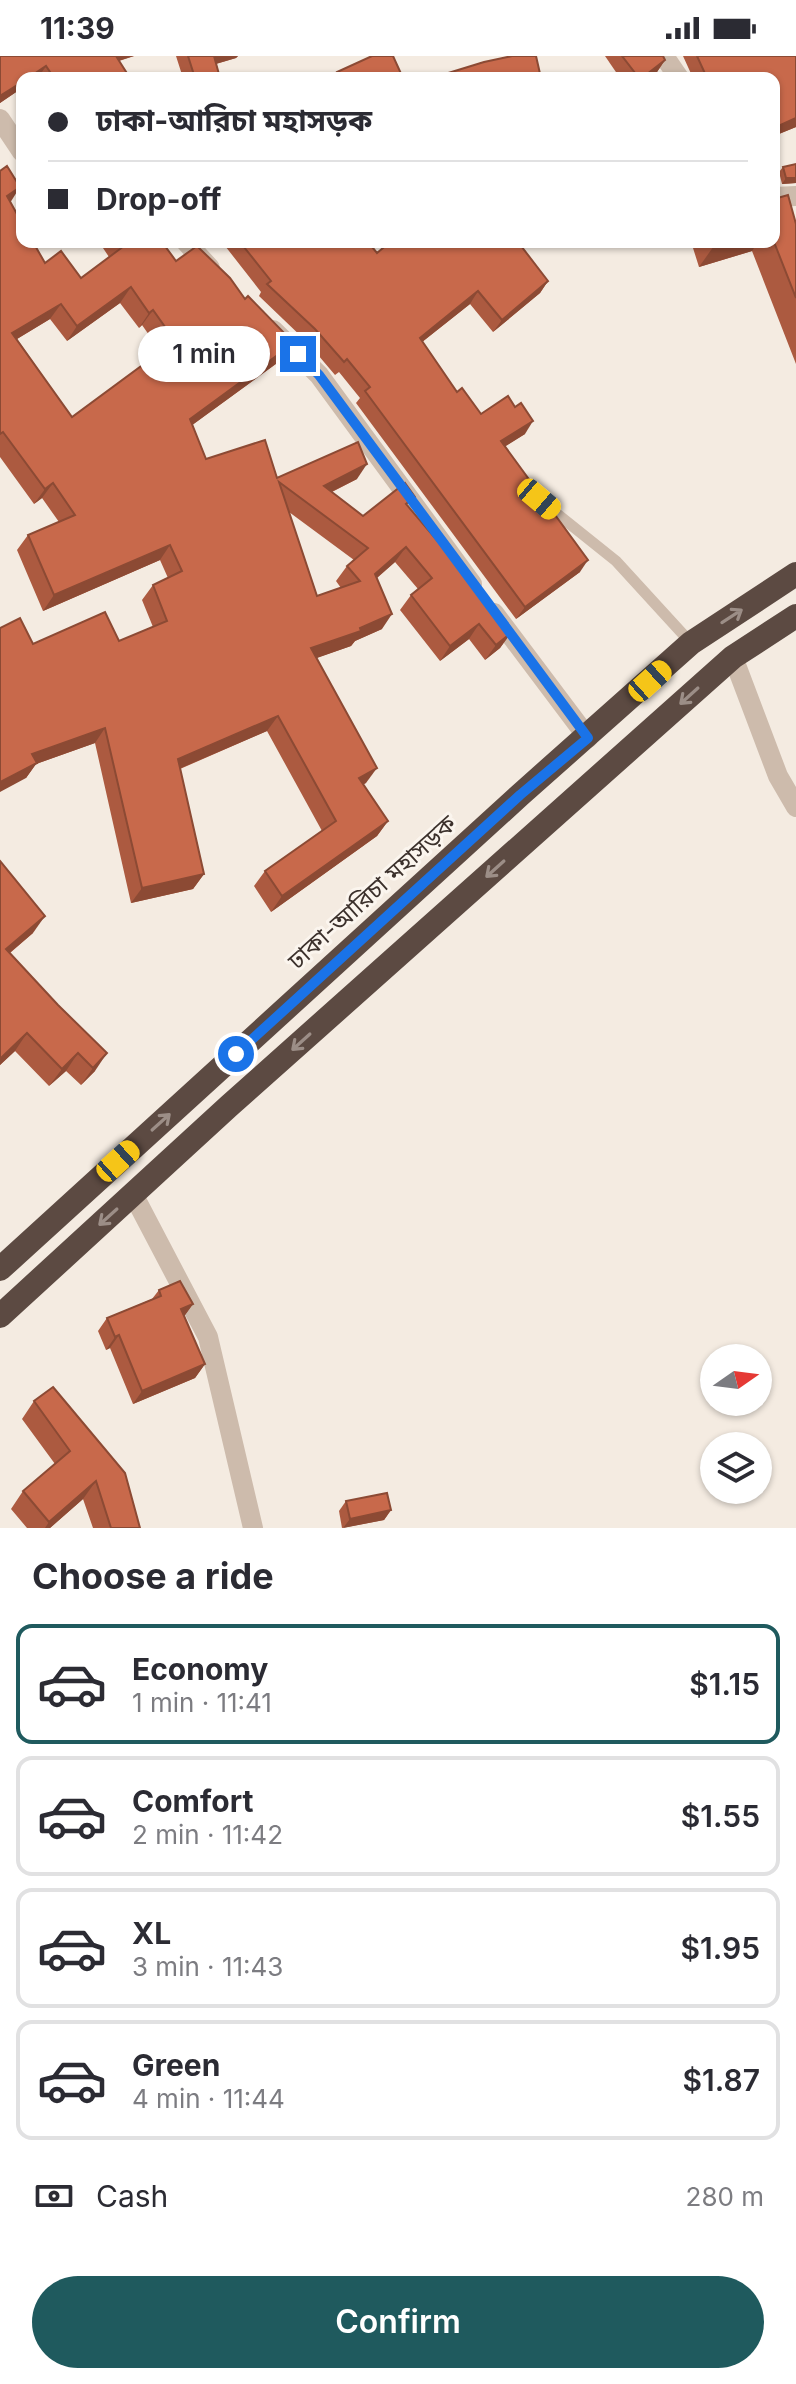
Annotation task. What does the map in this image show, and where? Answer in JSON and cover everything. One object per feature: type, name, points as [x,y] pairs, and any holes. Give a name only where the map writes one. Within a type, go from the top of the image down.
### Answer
[{"type":"highway","name":"ঢাকা-আরিচা মহাসড়ক","points":[[0,1269],[691,643],[796,574]]},
{"type":"highway","points":[[0,1316],[733,657],[796,616]]},
{"type":"street","points":[[0,119],[16,143]]},
{"type":"street","points":[[192,248],[224,282]]},
{"type":"street","points":[[256,313],[319,375],[588,738]]},
{"type":"street","points":[[733,657],[778,776],[796,807]]},
{"type":"street","points":[[133,1194],[208,1337],[253,1528]]},
{"type":"lane","points":[[531,491],[616,561],[691,643]]},
{"type":"building","points":[[0,56],[116,56],[126,72],[50,72],[46,66],[37,72],[16,72],[16,86],[0,96]]},
{"type":"building","points":[[188,56],[214,56],[218,72],[193,72]]},
{"type":"building","points":[[372,56],[393,56],[400,72],[337,72]]},
{"type":"building","points":[[512,56],[536,56],[540,72],[452,72]]},
{"type":"building","points":[[622,56],[663,56],[665,60],[650,72],[634,72]]},
{"type":"building","points":[[697,56],[796,56],[796,118],[780,125],[780,72],[704,72]]},
{"type":"building","points":[[796,164],[796,178],[786,178],[783,167]]},
{"type":"building","points":[[7,166],[16,181],[16,190],[7,196],[16,212],[16,248],[36,248],[45,263],[61,251],[81,278],[121,248],[166,248],[176,261],[199,248],[230,278],[245,299],[248,296],[294,343],[190,419],[206,459],[265,440],[277,478],[358,442],[367,464],[324,486],[363,516],[405,483],[415,497],[406,504],[505,620],[502,622],[511,633],[496,645],[479,624],[450,646],[411,595],[432,578],[406,547],[375,574],[392,614],[360,628],[361,631],[311,648],[377,768],[359,778],[388,821],[282,896],[265,871],[336,821],[278,716],[178,759],[204,874],[142,888],[105,728],[32,754],[37,763],[0,782],[0,628],[20,618],[33,644],[105,612],[119,641],[167,621],[153,585],[182,571],[170,545],[54,595],[28,535],[75,515],[53,483],[45,489],[3,432],[0,434],[0,171]],"holes":[[[131,287],[149,313],[153,310],[175,341],[72,417],[12,333],[61,304],[77,326]],[[279,482],[368,548],[347,566],[360,581],[317,596]]]},
{"type":"building","points":[[788,195],[796,224],[796,298],[776,248],[780,248],[780,197]]},
{"type":"building","points":[[245,248],[373,248],[377,253],[383,248],[523,248],[548,281],[502,320],[478,291],[420,338],[457,392],[462,388],[481,414],[508,396],[515,407],[521,403],[533,421],[501,441],[588,560],[525,607],[365,391],[370,387],[347,359],[344,362],[315,329],[267,284],[271,281]]},
{"type":"building","points":[[0,861],[45,916],[6,949],[107,1053],[93,1068],[78,1053],[62,1069],[27,1033],[0,1059]]},
{"type":"building","points":[[180,1281],[193,1304],[181,1309],[205,1364],[142,1391],[119,1335],[115,1337],[107,1318],[161,1296],[159,1290]]},
{"type":"building","points":[[53,1387],[125,1473],[140,1528],[111,1528],[96,1481],[49,1522],[23,1491],[70,1451],[34,1401]]},
{"type":"building","points":[[387,1493],[391,1510],[350,1519],[346,1501]]},
{"type":"route","points":[[236,1054],[520,795],[588,738],[319,375],[298,354]]}]
